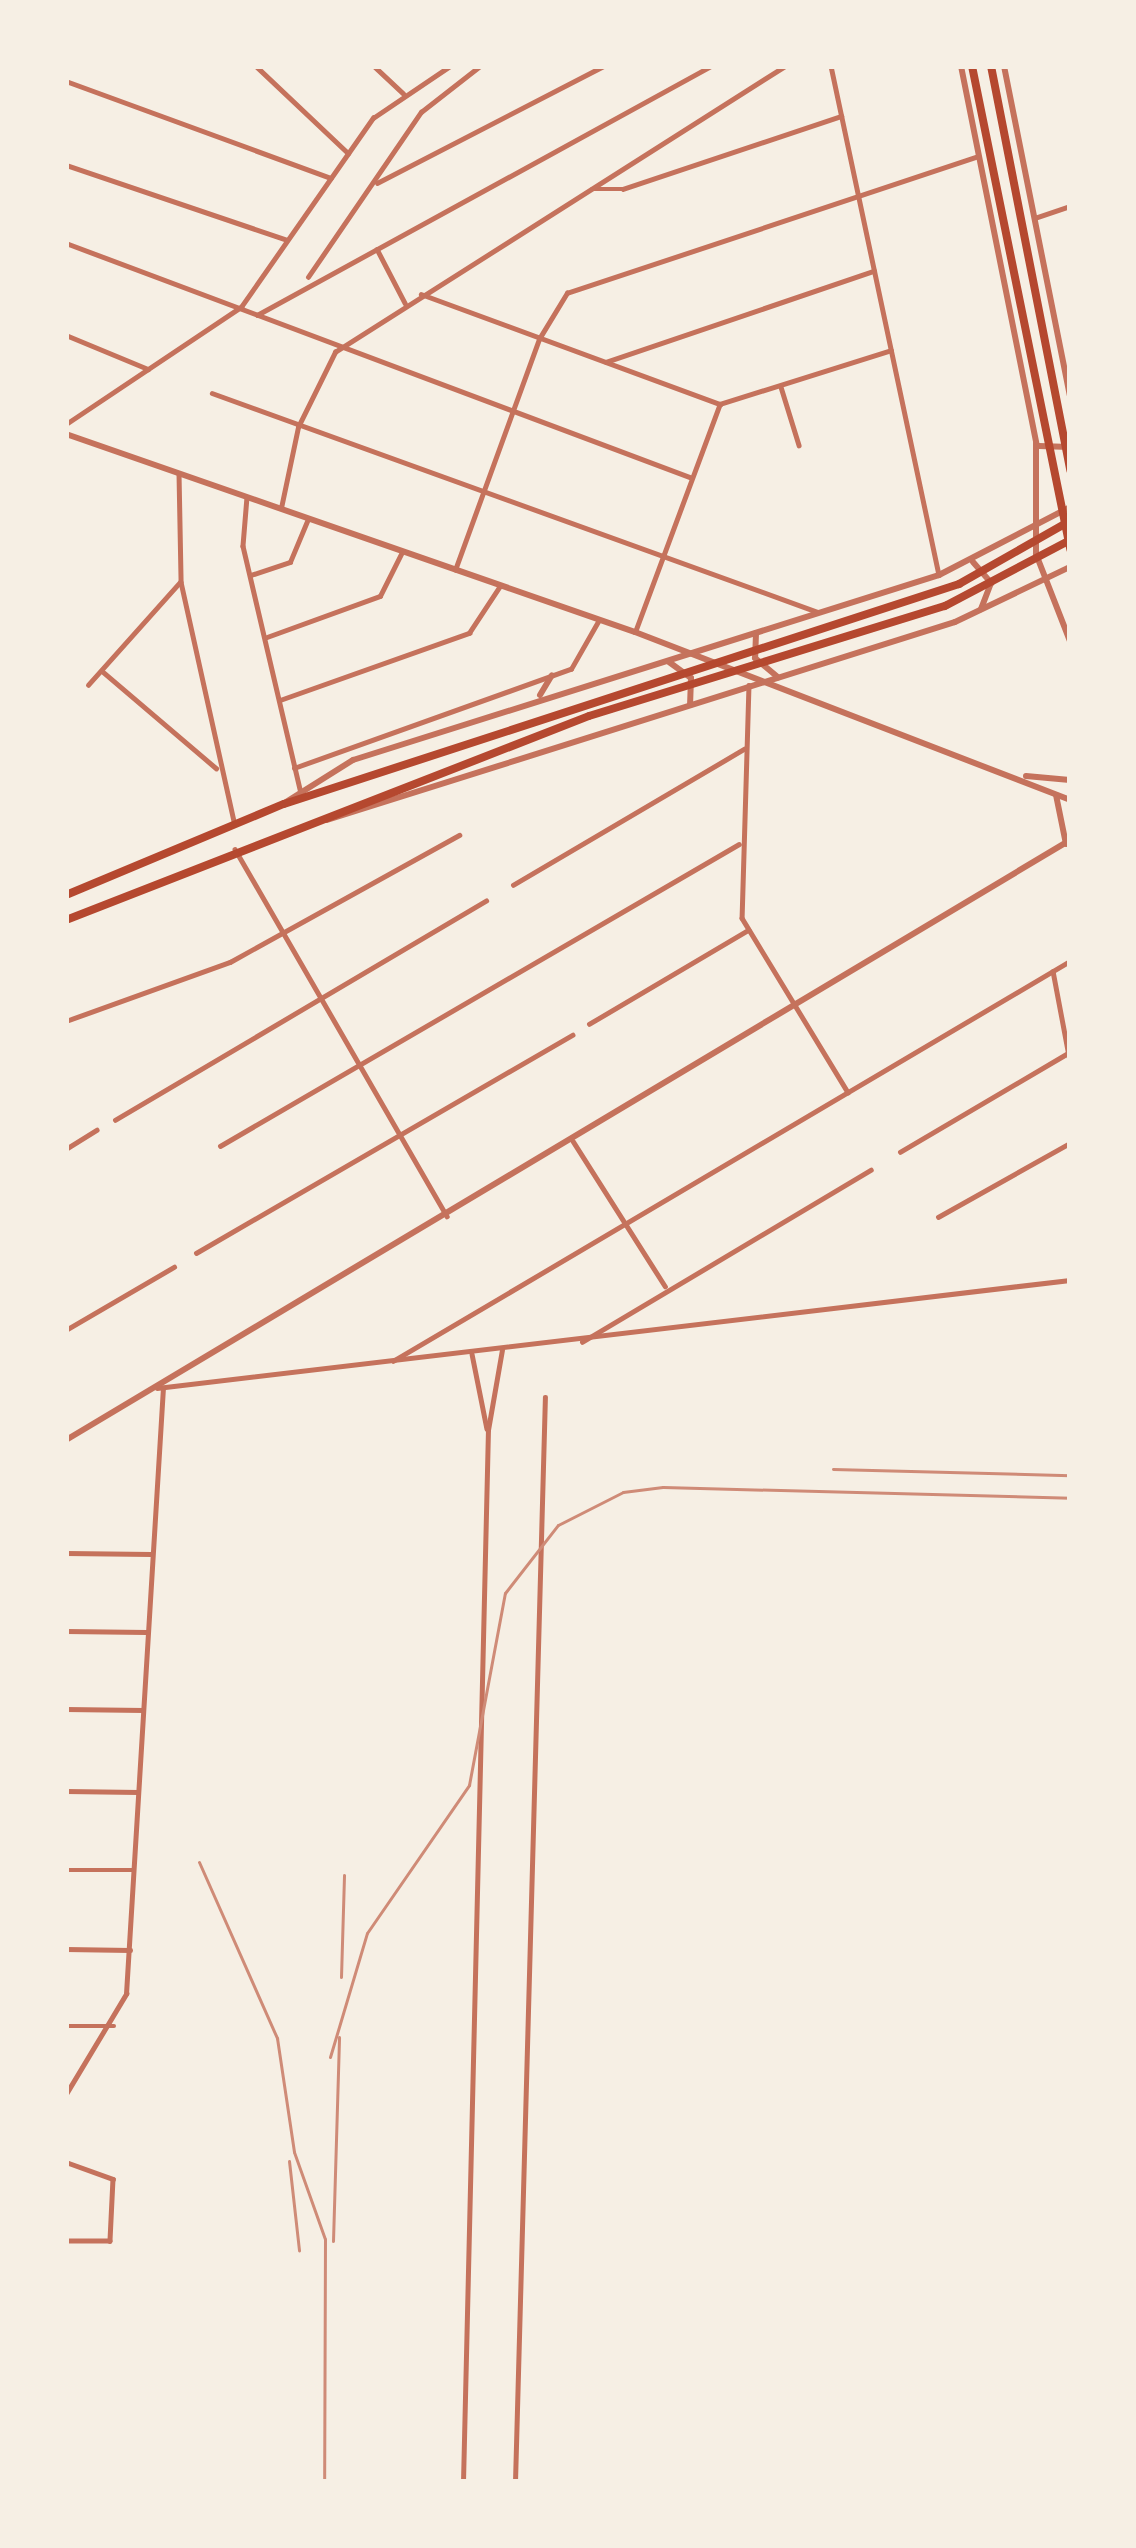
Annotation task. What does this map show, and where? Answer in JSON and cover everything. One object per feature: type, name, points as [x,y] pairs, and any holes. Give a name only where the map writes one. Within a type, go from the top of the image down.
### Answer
[{"type":"main road","points":[[66,920],[235,849],[589,716],[906,620],[1070,544],[972,66]]},
{"type":"main road","points":[[991,66],[1070,470]]},
{"type":"main road","points":[[66,895],[284,804],[959,584],[1070,521]]},
{"type":"street","points":[[256,66],[348,153]]},
{"type":"street","points":[[374,66],[403,93]]},
{"type":"street","points":[[66,424],[241,307],[348,153],[403,93],[450,66]]},
{"type":"street","points":[[304,282],[431,100],[480,66]]},
{"type":"street","points":[[372,185],[604,66]]},
{"type":"street","points":[[257,315],[304,282],[376,248],[711,66]]},
{"type":"street","points":[[281,509],[298,427],[335,352],[404,303],[785,66]]},
{"type":"street","points":[[831,66],[939,575]]},
{"type":"street","points":[[961,66],[1036,443],[1038,526],[1046,580],[1069,626],[1070,641]]},
{"type":"street","points":[[1004,66],[1067,362],[1070,397]]},
{"type":"street","points":[[66,81],[331,178]]},
{"type":"street","points":[[592,189],[623,189],[841,116]]},
{"type":"street","points":[[455,570],[539,339],[567,293],[979,157]]},
{"type":"street","points":[[66,165],[287,240]]},
{"type":"street","points":[[1035,218],[1070,206]]},
{"type":"street","points":[[66,243],[241,307],[335,352],[690,477]]},
{"type":"street","points":[[376,248],[404,303]]},
{"type":"street","points":[[606,362],[874,271]]},
{"type":"street","points":[[420,294],[720,404],[891,350]]},
{"type":"street","points":[[66,335],[148,368]]},
{"type":"street","points":[[781,385],[800,445]]},
{"type":"street","points":[[212,393],[664,552],[818,612]]},
{"type":"street","points":[[635,632],[720,404]]},
{"type":"street","points":[[66,434],[635,632],[1016,775],[1070,800]]},
{"type":"street","points":[[1036,443],[1070,447]]},
{"type":"street","points":[[179,473],[181,582],[234,822]]},
{"type":"street","points":[[247,497],[251,575],[300,789]]},
{"type":"street","points":[[284,804],[300,789],[538,698],[939,575],[1070,507]]},
{"type":"street","points":[[251,575],[288,564],[308,519]]},
{"type":"street","points":[[267,637],[380,596],[402,552]]},
{"type":"street","points":[[970,561],[991,583],[978,611]]},
{"type":"street","points":[[306,822],[362,814],[780,677],[978,611],[1070,568]]},
{"type":"street","points":[[88,685],[181,582]]},
{"type":"street","points":[[280,700],[469,633],[501,586]]},
{"type":"street","points":[[294,768],[578,664],[599,620]]},
{"type":"street","points":[[756,634],[755,658],[780,677]]},
{"type":"street","points":[[660,662],[691,678],[690,706]]},
{"type":"street","points":[[102,670],[219,770]]},
{"type":"street","points":[[538,698],[552,675]]},
{"type":"street","points":[[749,685],[740,844],[748,930],[848,1092]]},
{"type":"street","points":[[513,885],[744,748]]},
{"type":"street","points":[[1016,775],[1070,780]]},
{"type":"street","points":[[66,1440],[1069,846],[1054,792]]},
{"type":"street","points":[[66,1021],[281,934],[459,836]]},
{"type":"street","points":[[220,1146],[740,844]]},
{"type":"street","points":[[235,849],[446,1216]]},
{"type":"street","points":[[115,1120],[485,901]]},
{"type":"street","points":[[589,1024],[748,930]]},
{"type":"street","points":[[389,1364],[1070,961]]},
{"type":"street","points":[[900,1152],[1069,1057],[1053,971]]},
{"type":"street","points":[[196,1253],[572,1035]]},
{"type":"street","points":[[66,1149],[98,1130]]},
{"type":"street","points":[[574,1141],[665,1286]]},
{"type":"street","points":[[938,1217],[1070,1143]]},
{"type":"street","points":[[581,1342],[665,1286],[871,1170]]},
{"type":"street","points":[[66,1330],[174,1267]]},
{"type":"street","points":[[160,1388],[581,1342],[1070,1280]]},
{"type":"street","points":[[463,2482],[488,1430],[502,1350]]},
{"type":"street","points":[[472,1354],[488,1430]]},
{"type":"street","points":[[66,2094],[115,2026],[130,1950],[160,1388]]},
{"type":"street","points":[[515,2482],[545,1397]]},
{"type":"street","points":[[66,1552],[151,1554]]},
{"type":"street","points":[[66,1631],[146,1632]]},
{"type":"street","points":[[66,1709],[142,1710]]},
{"type":"street","points":[[66,1791],[139,1792]]},
{"type":"street","points":[[66,1870],[134,1870]]},
{"type":"street","points":[[66,1949],[130,1950]]},
{"type":"street","points":[[66,2026],[115,2026]]},
{"type":"street","points":[[66,2162],[109,2171],[107,2244],[66,2241]]},
{"type":"railway","points":[[833,1469],[1070,1475]]},
{"type":"railway","points":[[330,2057],[367,1933],[469,1785],[505,1593],[558,1525],[623,1492],[663,1487],[1070,1498]]},
{"type":"railway","points":[[199,1862],[277,2038],[294,2152],[325,2239],[324,2482]]},
{"type":"railway","points":[[341,1977],[344,1875]]},
{"type":"railway","points":[[333,2241],[339,2037]]},
{"type":"railway","points":[[289,2161],[299,2250]]}]
